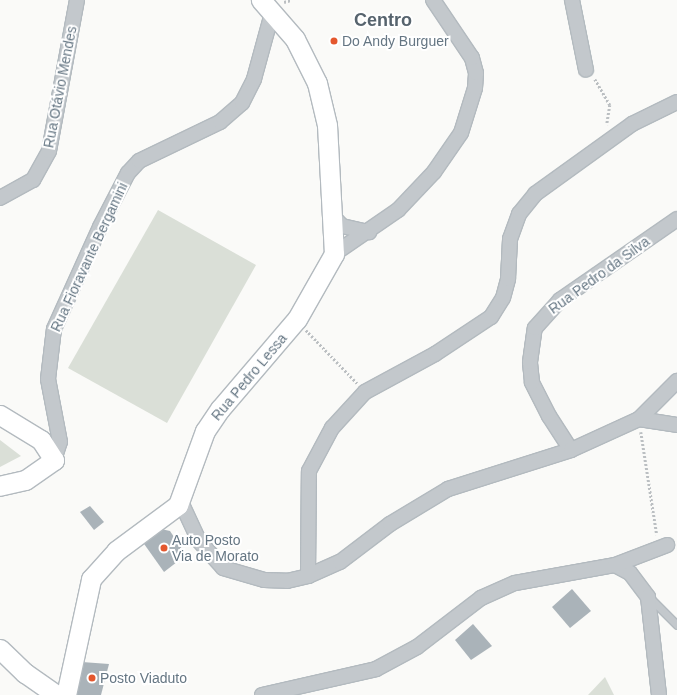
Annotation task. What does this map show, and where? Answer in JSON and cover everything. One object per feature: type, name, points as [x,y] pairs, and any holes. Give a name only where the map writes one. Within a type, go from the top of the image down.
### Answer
[{"type":"main road","points":[[266,6],[295,39],[317,83],[327,125],[329,212],[334,254]]},
{"type":"main road","name":"Rua Pedro Lessa","points":[[66,695],[91,579],[116,551],[170,514],[180,500],[205,431],[220,409],[297,319],[334,254]]},
{"type":"main road","points":[[0,415],[41,440],[54,460],[25,480],[0,486]]},
{"type":"main road","points":[[0,649],[25,673],[56,695]]},
{"type":"street","name":"Rua Otávio Mendes","points":[[0,198],[33,180],[49,151],[77,0]]},
{"type":"street","points":[[334,254],[369,232],[398,210],[434,172],[461,133],[475,88],[472,58],[433,0]]},
{"type":"street","points":[[572,0],[586,70]]},
{"type":"street","name":"Rua Fioravante Bergamini","points":[[54,460],[60,442],[48,379],[54,329],[100,227],[128,173],[138,161],[220,122],[242,102],[254,79],[266,6]]},
{"type":"street","points":[[308,576],[309,471],[332,428],[365,392],[435,354],[491,317],[503,298],[510,239],[520,214],[535,194],[602,144],[662,107],[677,102]]},
{"type":"street","points":[[329,212],[342,226],[369,232]]},
{"type":"street","name":"Rua Pedro da Silva","points":[[571,450],[549,416],[532,382],[530,362],[535,328],[560,300],[677,220]]},
{"type":"street","points":[[180,500],[199,540],[223,568],[264,580],[287,581],[308,576],[340,562],[390,524],[448,489],[571,450],[639,419],[677,381]]},
{"type":"street","points":[[639,419],[677,425]]},
{"type":"street","points":[[262,695],[376,669],[417,647],[481,598],[515,583],[615,564],[667,546]]},
{"type":"street","points":[[615,564],[630,573],[648,596],[659,695]]},
{"type":"lane","points":[[648,596],[677,625]]},
{"type":"path","points":[[586,70],[606,94],[610,105],[602,144]]},
{"type":"path","points":[[297,319],[365,392]]},
{"type":"path","points":[[639,419],[667,546]]},
{"type":"shaded area","points":[[158,210],[256,265],[167,423],[68,368]]},
{"type":"shaded area","points":[[0,440],[21,456],[0,467]]},
{"type":"shaded area","points":[[605,677],[614,695],[588,695]]},
{"type":"building","points":[[90,506],[104,522],[94,530],[80,512]]},
{"type":"building","name":"Auto Posto Via de Morato","points":[[161,529],[170,531],[186,555],[164,572],[142,541]]},
{"type":"building","points":[[572,589],[591,611],[570,628],[552,607]]},
{"type":"building","points":[[473,624],[492,646],[471,660],[455,640]]},
{"type":"building","name":"Posto Viaduto","points":[[82,662],[109,664],[101,695],[76,695]]},
{"type":"place","name":"Do Andy Burguer","points":[[334,41]]},
{"type":"place","name":"Auto Posto Via de Morato","points":[[164,548]]},
{"type":"place","name":"Posto Viaduto","points":[[92,678]]},
{"type":"district","name":"Centro","points":[[383,20]]}]
